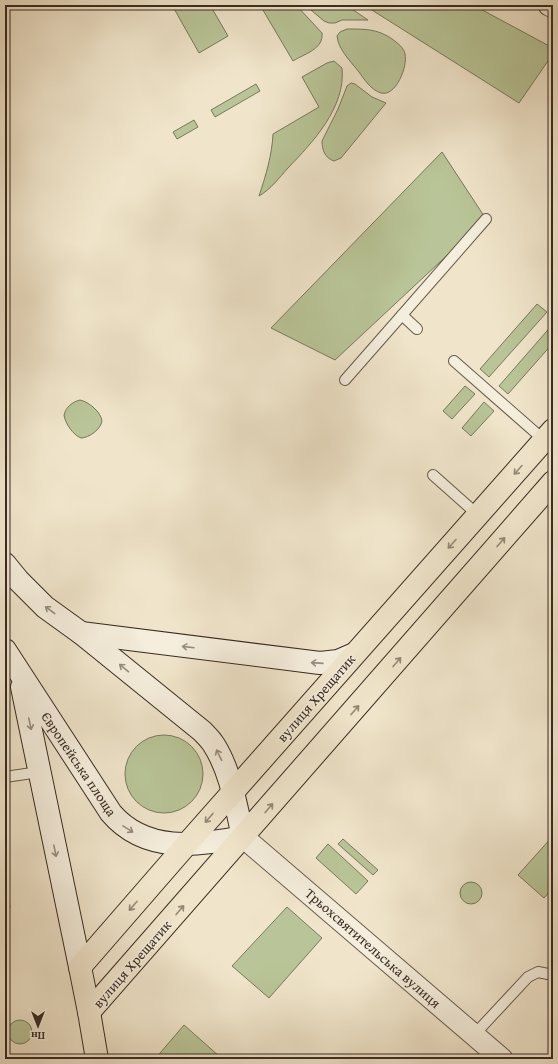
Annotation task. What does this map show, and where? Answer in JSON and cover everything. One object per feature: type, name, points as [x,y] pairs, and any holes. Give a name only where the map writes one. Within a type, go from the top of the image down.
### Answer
[{"type":"main road","name":"вулиця Хрещатик","points":[[80,967],[548,435]]},
{"type":"main road","name":"вулиця Хрещатик","points":[[90,1012],[553,482]]},
{"type":"main road","points":[[5,564],[18,580],[45,607],[81,633],[202,731],[214,745],[225,767],[244,837]]},
{"type":"main road","points":[[81,633],[320,663],[338,661],[354,654]]},
{"type":"main road","points":[[5,650],[18,672]]},
{"type":"main road","name":"Європейська площа","points":[[18,672],[111,814],[130,832],[157,842],[186,845],[215,843],[244,837]]},
{"type":"main road","name":"Європейська площа","points":[[18,672],[80,967]]},
{"type":"main road","points":[[80,967],[90,1012],[97,1059]]},
{"type":"street","points":[[549,5],[553,7]]},
{"type":"street","name":"Трьохсвятительська вулиця","points":[[244,837],[502,1059]]},
{"type":"lane","points":[[345,380],[486,219]]},
{"type":"lane","points":[[402,316],[417,329]]},
{"type":"lane","points":[[454,361],[548,435]]},
{"type":"lane","points":[[433,475],[478,515]]},
{"type":"lane","points":[[5,778],[39,772]]},
{"type":"lane","points":[[474,1035],[528,977],[538,972],[553,975]]},
{"type":"green space","points":[[172,5],[183,5],[185,7],[189,5],[210,5],[228,36],[199,53]]},
{"type":"green space","points":[[260,5],[296,5],[322,33],[320,43],[317,47],[293,61]]},
{"type":"green space","points":[[305,5],[346,5],[368,20],[342,20],[335,23],[329,23],[324,21]]},
{"type":"green space","points":[[364,5],[473,5],[553,48],[553,60],[550,58],[519,103]]},
{"type":"green space","points":[[347,29],[379,32],[399,44],[403,49],[405,54],[405,66],[400,80],[392,90],[386,93],[377,92],[371,87],[345,55],[337,36],[340,32]]},
{"type":"green space","points":[[334,61],[342,68],[342,82],[339,96],[326,123],[308,147],[275,183],[259,196],[268,165],[273,134],[319,107],[302,77],[327,63]]},
{"type":"green space","points":[[351,83],[355,84],[372,97],[386,103],[341,158],[334,161],[328,158],[325,153],[322,141],[338,109],[347,86]]},
{"type":"green space","points":[[256,84],[260,91],[215,117],[211,110]]},
{"type":"green space","points":[[194,120],[198,127],[177,139],[173,132]]},
{"type":"green space","points":[[442,152],[486,219],[335,360],[271,328]]},
{"type":"green space","points":[[537,304],[547,312],[489,377],[480,369]]},
{"type":"green space","points":[[553,324],[553,343],[508,394],[499,386]]},
{"type":"green space","points":[[465,386],[475,394],[452,419],[443,411]]},
{"type":"green space","points":[[80,400],[94,408],[102,421],[94,432],[84,438],[81,438],[75,434],[66,422],[64,415],[70,405]]},
{"type":"green space","points":[[484,402],[494,411],[471,436],[462,428]]},
{"type":"green space","points":[[164,735],[179,738],[191,747],[200,759],[203,774],[200,789],[191,801],[179,810],[164,813],[149,810],[137,801],[128,789],[125,774],[128,759],[137,747],[149,738]]},
{"type":"green space","points":[[552,837],[553,888],[544,898],[518,875]]},
{"type":"green space","points":[[343,839],[378,870],[373,875],[338,844]]},
{"type":"green space","points":[[328,844],[368,881],[356,894],[316,858]]},
{"type":"green space","points":[[5,877],[10,907],[5,921]]},
{"type":"green space","points":[[471,882],[479,885],[482,893],[479,901],[471,904],[463,901],[460,893],[463,885]]},
{"type":"green space","points":[[287,907],[322,938],[269,998],[232,966]]},
{"type":"green space","points":[[20,1020],[29,1023],[32,1032],[29,1041],[20,1044],[11,1041],[8,1032],[11,1023]]},
{"type":"green space","points":[[184,1025],[219,1056],[216,1059],[155,1059]]}]
